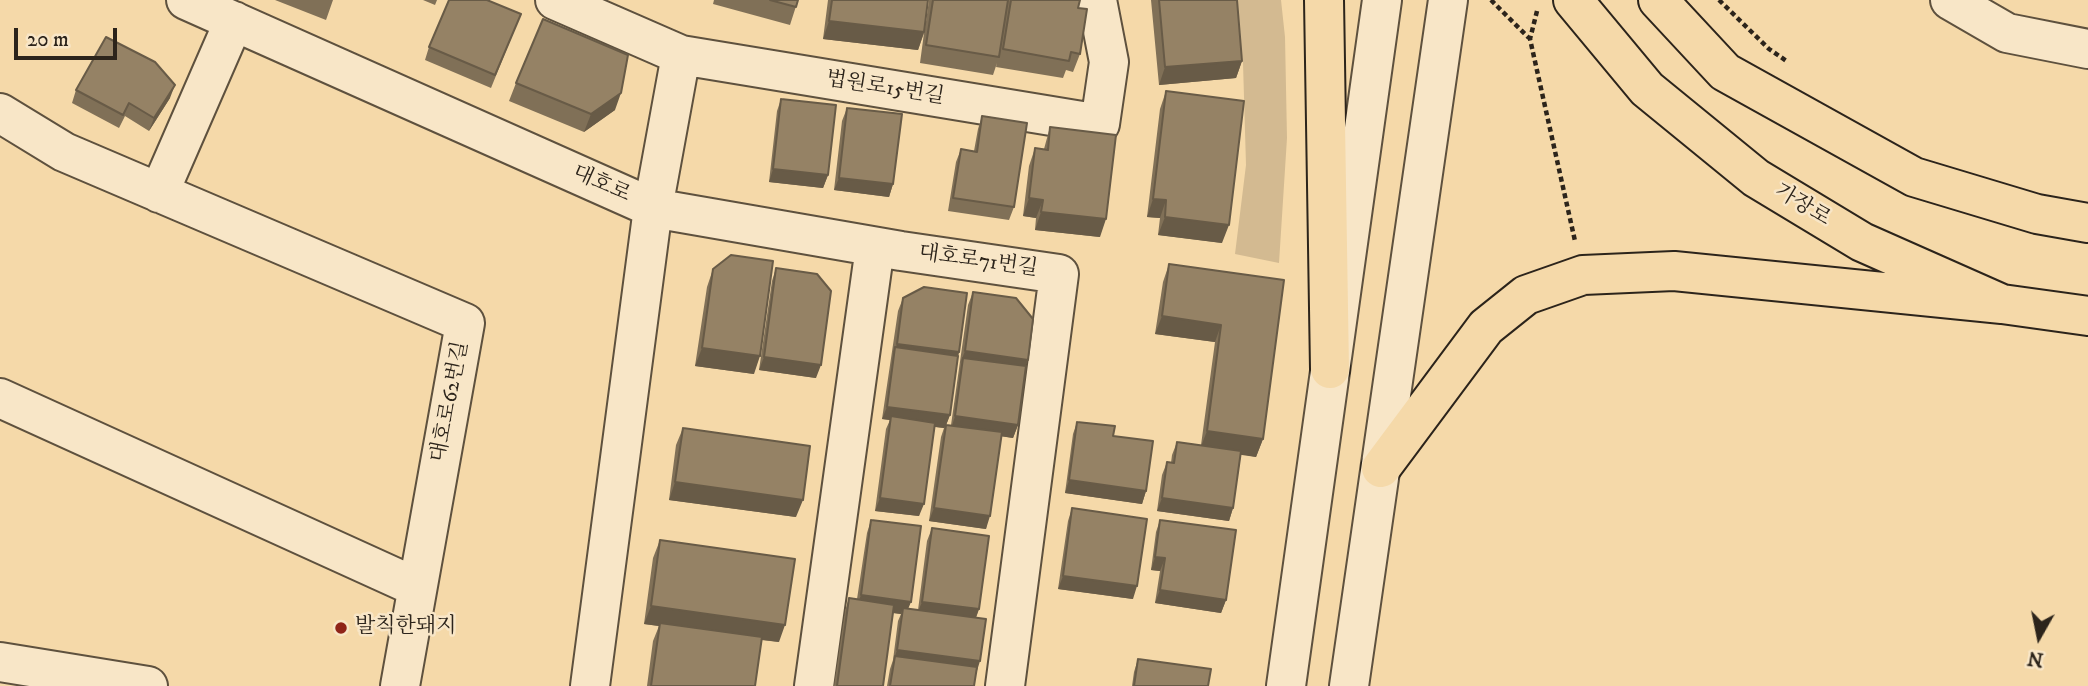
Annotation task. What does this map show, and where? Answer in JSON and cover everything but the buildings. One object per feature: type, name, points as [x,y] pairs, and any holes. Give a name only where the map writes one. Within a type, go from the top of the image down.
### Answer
[{"type":"main road","points":[[1324,0],[1330,369]]},
{"type":"main road","name":"가장로","points":[[1573,0],[1647,89],[1756,178],[1862,242],[2002,304],[2088,316]]},
{"type":"main road","points":[[1658,0],[1726,72],[1914,177],[2037,214],[2088,223]]},
{"type":"main road","points":[[1381,468],[1486,327],[1526,295],[1583,275],[1674,271],[2002,304]]},
{"type":"street","name":"대호로","points":[[186,0],[653,208],[590,686]]},
{"type":"street","name":"법원로15번길","points":[[555,0],[681,55],[1100,124],[1109,62],[1097,0]]},
{"type":"street","points":[[1286,686],[1382,0]]},
{"type":"street","points":[[1349,686],[1448,0]]},
{"type":"street","points":[[1950,0],[2007,33],[2088,49]]},
{"type":"street","points":[[159,193],[234,22]]},
{"type":"street","points":[[653,208],[681,55]]},
{"type":"street","name":"대호로62번길","points":[[0,113],[64,152],[466,323],[400,686]]},
{"type":"street","name":"대호로71번길","points":[[653,208],[875,247],[1059,274],[1005,686]]},
{"type":"street","points":[[814,686],[875,247]]},
{"type":"street","points":[[0,398],[416,587]]},
{"type":"street","points":[[0,662],[148,686]]},
{"type":"path","points":[[1491,0],[1530,39]]},
{"type":"path","points":[[1540,0],[1530,39],[1583,275]]},
{"type":"path","points":[[1719,0],[1769,49],[1790,63]]},
{"type":"shaded area","points":[[1234,0],[1281,0],[1285,37],[1287,138],[1279,263],[1235,254],[1246,165],[1243,63]]},
{"type":"place","name":"발칙한돼지","points":[[341,628]]}]
